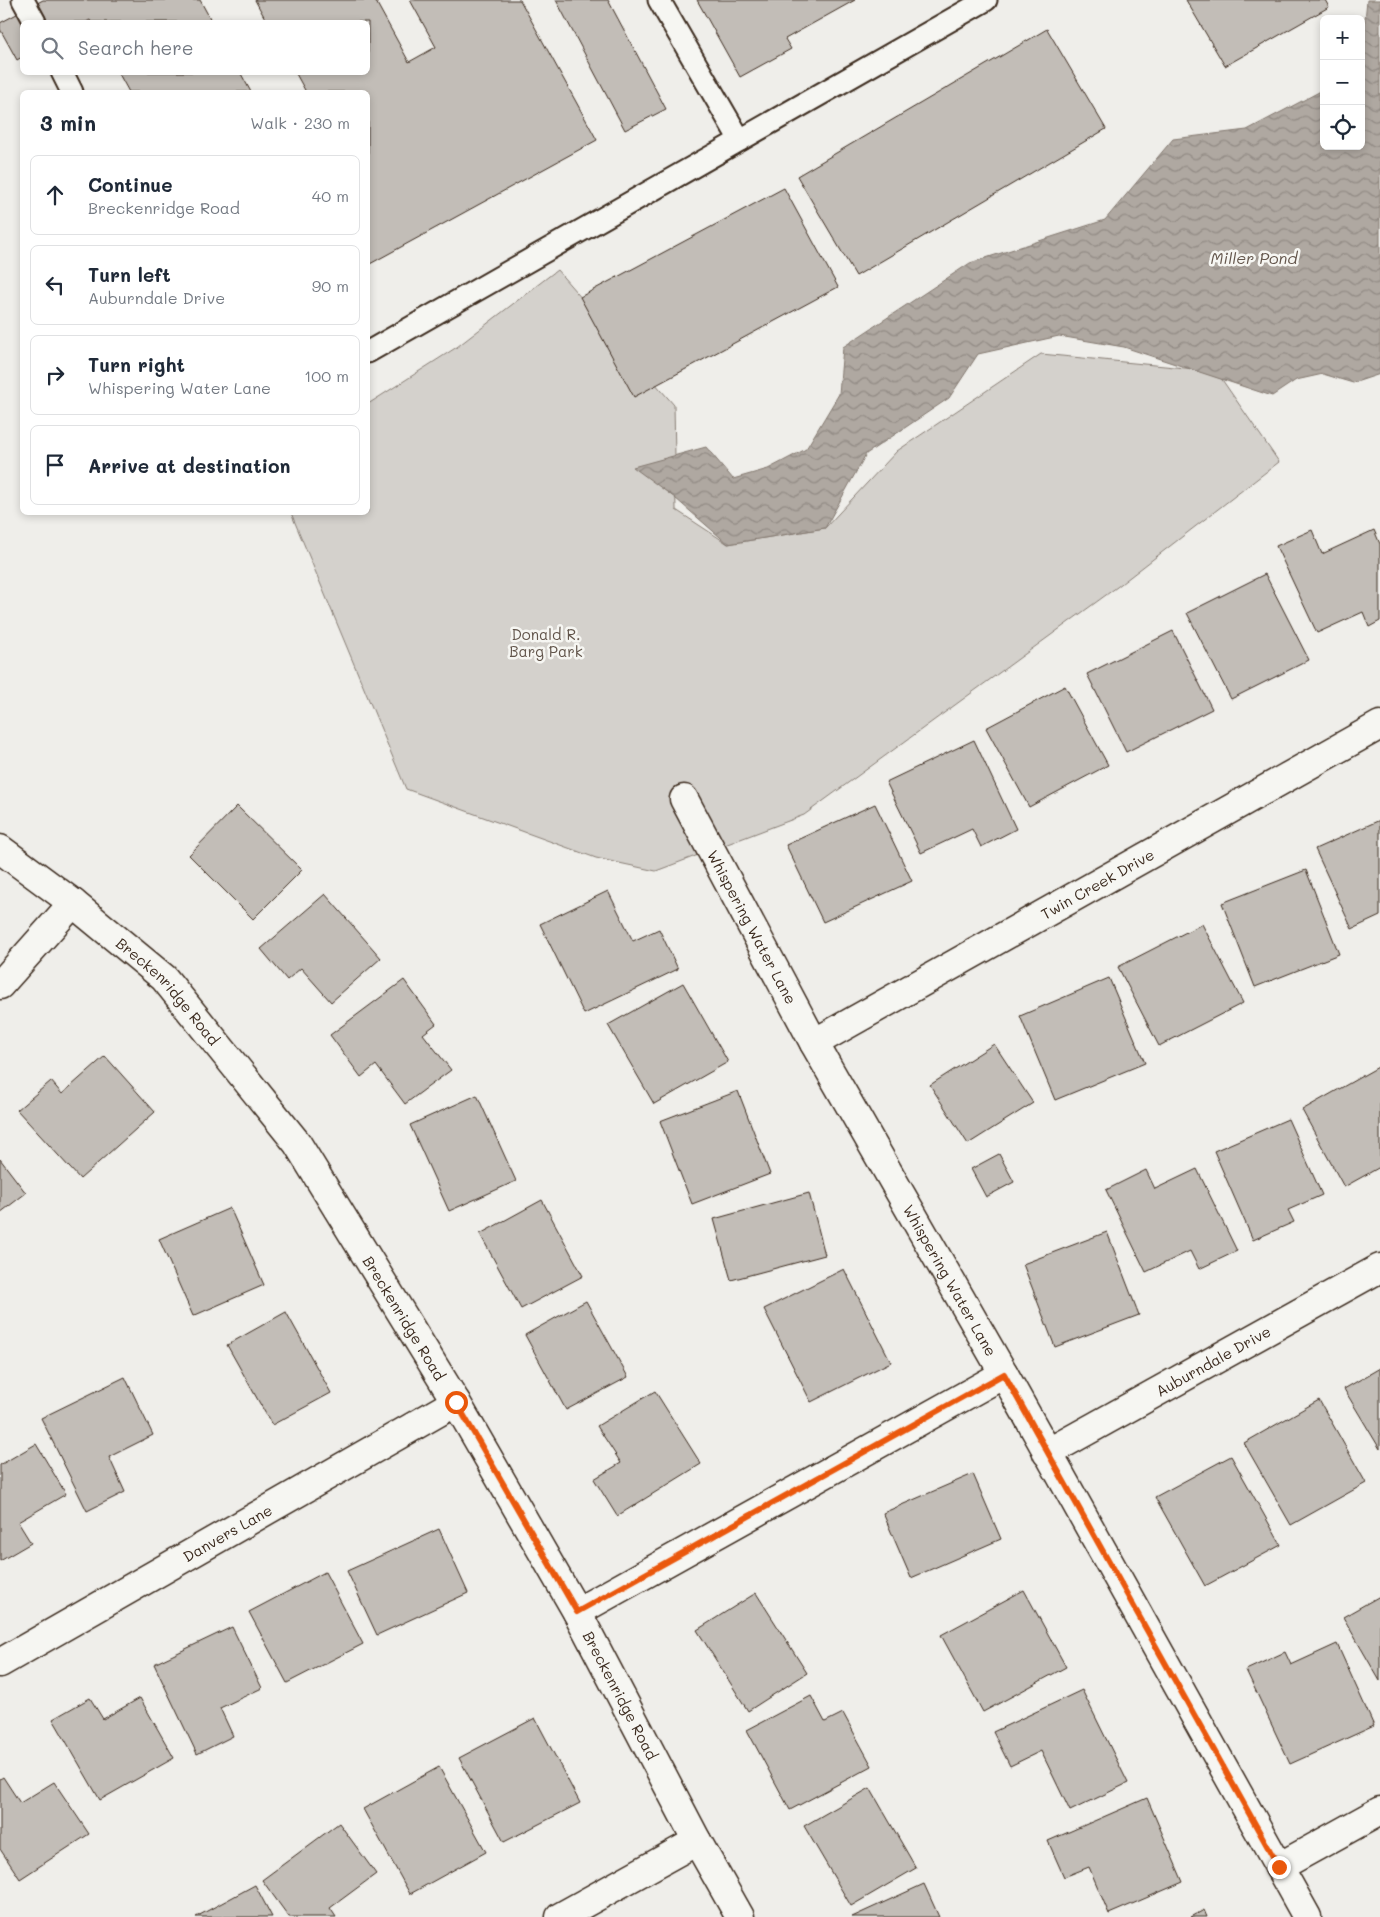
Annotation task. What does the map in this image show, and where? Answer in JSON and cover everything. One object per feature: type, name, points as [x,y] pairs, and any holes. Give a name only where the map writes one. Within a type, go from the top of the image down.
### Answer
[{"type":"street","name":"Twin Creek Drive","points":[[814,1043],[1380,724]]},
{"type":"street","name":"Whispering Water Lane","points":[[684,799],[814,1043],[1004,1374],[1307,1917]]},
{"type":"street","name":"Breckenridge Road","points":[[0,849],[73,903],[164,978],[297,1143],[456,1402],[577,1612],[697,1841],[740,1917]]},
{"type":"street","points":[[0,985],[73,903]]},
{"type":"street","name":"Auburndale Drive","points":[[1047,1453],[1380,1268]]},
{"type":"street","points":[[577,1612],[1004,1374]]},
{"type":"street","name":"Danvers Lane","points":[[0,1663],[456,1402]]},
{"type":"street","points":[[1279,1867],[1380,1811]]},
{"type":"street","points":[[560,1917],[697,1841]]},
{"type":"lane","points":[[23,0],[34,20]]},
{"type":"lane","points":[[658,0],[740,140]]},
{"type":"lane","points":[[370,351],[986,0]]},
{"type":"lane","points":[[64,75],[71,90]]},
{"type":"green space","name":"Donald R. Barg Park","points":[[557,270],[674,405],[676,510],[728,544],[825,528],[897,451],[1041,354],[1216,371],[1279,462],[1117,587],[804,815],[656,871],[596,858],[406,789],[292,515],[370,515],[370,403],[457,347]]},
{"type":"water","name":"Miller Pond","points":[[1367,0],[1380,0],[1380,374],[1353,383],[1323,374],[1296,380],[1272,396],[1124,347],[1059,336],[978,354],[949,398],[866,454],[825,528],[728,544],[675,498],[633,467],[706,447],[733,479],[768,469],[806,449],[839,394],[843,347],[970,263],[1105,220],[1173,139],[1247,130],[1320,91],[1320,150],[1365,150],[1365,20]]},
{"type":"building","points":[[43,0],[200,0],[211,20],[20,20],[20,58],[17,60],[0,29],[0,23]]},
{"type":"building","points":[[255,0],[375,0],[409,62],[436,47],[410,0],[520,0],[597,140],[370,264],[370,90],[305,90],[297,75],[370,75],[370,20],[266,20]]},
{"type":"building","points":[[556,0],[608,0],[666,109],[625,130]]},
{"type":"building","points":[[697,0],[855,0],[785,39],[791,49],[740,77]]},
{"type":"building","points":[[1186,0],[1325,0],[1329,7],[1225,66]]},
{"type":"building","points":[[1047,29],[1106,129],[856,276],[797,176]]},
{"type":"building","points":[[120,75],[242,75],[250,90],[128,90]]},
{"type":"building","points":[[784,188],[838,287],[634,397],[580,297]]},
{"type":"building","points":[[1312,530],[1322,554],[1374,530],[1380,544],[1380,621],[1369,627],[1363,612],[1317,633],[1276,546]]},
{"type":"building","points":[[1265,574],[1309,660],[1231,699],[1187,613]]},
{"type":"building","points":[[1173,631],[1212,709],[1126,752],[1087,674]]},
{"type":"building","points":[[1065,686],[1108,765],[1029,807],[986,728]]},
{"type":"building","points":[[974,740],[1016,829],[981,847],[972,829],[921,853],[886,782]]},
{"type":"building","points":[[875,804],[912,881],[823,922],[786,845]]},
{"type":"building","points":[[237,806],[302,870],[253,919],[189,855]]},
{"type":"building","points":[[1380,820],[1380,916],[1352,929],[1315,849]]},
{"type":"building","points":[[1306,870],[1339,954],[1255,987],[1222,903]]},
{"type":"building","points":[[608,891],[633,941],[659,929],[678,969],[584,1014],[540,924]]},
{"type":"building","points":[[325,894],[381,958],[331,1002],[301,968],[287,980],[261,949]]},
{"type":"building","points":[[1202,924],[1243,1003],[1159,1046],[1118,967]]},
{"type":"building","points":[[1109,978],[1145,1063],[1055,1100],[1020,1016]]},
{"type":"building","points":[[404,980],[436,1024],[423,1034],[451,1070],[405,1104],[376,1065],[361,1077],[330,1035]]},
{"type":"building","points":[[683,983],[728,1062],[654,1104],[608,1025]]},
{"type":"building","points":[[994,1044],[1033,1103],[968,1144],[930,1085]]},
{"type":"building","points":[[105,1056],[155,1112],[80,1179],[17,1110],[51,1081],[62,1094]]},
{"type":"building","points":[[1380,1066],[1380,1167],[1344,1187],[1302,1110]]},
{"type":"building","points":[[738,1091],[770,1174],[692,1204],[660,1121]]},
{"type":"building","points":[[477,1095],[516,1181],[449,1211],[410,1125]]},
{"type":"building","points":[[1288,1119],[1322,1195],[1288,1210],[1294,1222],[1253,1240],[1214,1151]]},
{"type":"building","points":[[999,1154],[1014,1182],[986,1197],[971,1169]]},
{"type":"building","points":[[0,1159],[26,1193],[0,1213]]},
{"type":"building","points":[[1197,1169],[1237,1251],[1199,1269],[1190,1251],[1146,1272],[1106,1190],[1146,1170],[1155,1189]]},
{"type":"building","points":[[809,1193],[825,1255],[731,1280],[714,1219]]},
{"type":"building","points":[[542,1200],[583,1276],[521,1309],[480,1234]]},
{"type":"building","points":[[230,1208],[264,1285],[193,1316],[159,1239]]},
{"type":"building","points":[[1107,1232],[1139,1315],[1055,1347],[1023,1264]]},
{"type":"building","points":[[844,1269],[891,1362],[811,1402],[764,1309]]},
{"type":"building","points":[[586,1301],[628,1377],[566,1410],[525,1335]]},
{"type":"building","points":[[286,1312],[331,1393],[272,1425],[227,1345]]},
{"type":"building","points":[[1380,1368],[1380,1449],[1344,1389]]},
{"type":"building","points":[[125,1377],[153,1435],[109,1457],[125,1492],[87,1511],[41,1418]]},
{"type":"building","points":[[655,1391],[701,1464],[617,1516],[594,1479],[621,1463],[597,1426]]},
{"type":"building","points":[[1319,1400],[1366,1483],[1291,1525],[1244,1443]]},
{"type":"building","points":[[36,1444],[66,1494],[18,1522],[31,1543],[0,1561],[0,1465]]},
{"type":"building","points":[[1231,1456],[1281,1545],[1205,1586],[1155,1497]]},
{"type":"building","points":[[973,1474],[1001,1539],[911,1578],[883,1513]]},
{"type":"building","points":[[439,1529],[468,1593],[377,1635],[347,1571]]},
{"type":"building","points":[[325,1572],[363,1644],[287,1683],[249,1612]]},
{"type":"building","points":[[1024,1590],[1066,1667],[983,1712],[941,1635]]},
{"type":"building","points":[[756,1593],[807,1673],[748,1711],[697,1630]]},
{"type":"building","points":[[1380,1596],[1380,1681],[1343,1617]]},
{"type":"building","points":[[232,1627],[262,1688],[220,1708],[233,1736],[197,1754],[154,1664]]},
{"type":"building","points":[[1337,1644],[1374,1726],[1290,1764],[1246,1670],[1285,1652],[1291,1665]]},
{"type":"building","points":[[1082,1690],[1128,1783],[1070,1811],[1041,1751],[1010,1766],[993,1732]]},
{"type":"building","points":[[811,1696],[825,1722],[843,1713],[872,1766],[790,1810],[747,1730]]},
{"type":"building","points":[[90,1698],[103,1719],[140,1698],[174,1758],[100,1800],[53,1719]]},
{"type":"building","points":[[535,1718],[580,1803],[504,1842],[459,1758]]},
{"type":"building","points":[[439,1767],[486,1852],[410,1894],[363,1809]]},
{"type":"building","points":[[3,1777],[20,1803],[54,1782],[89,1834],[20,1879],[0,1849],[0,1779]]},
{"type":"building","points":[[870,1788],[916,1868],[851,1906],[804,1826]]},
{"type":"building","points":[[1147,1798],[1183,1882],[1109,1914],[1089,1867],[1064,1877],[1048,1841]]},
{"type":"building","points":[[339,1823],[376,1874],[330,1908],[336,1917],[289,1917],[262,1880]]},
{"type":"building","points":[[924,1884],[939,1917],[852,1917]]},
{"type":"building","points":[[255,1885],[272,1917],[196,1917]]},
{"type":"building","points":[[1204,1910],[1207,1917],[1191,1917]]},
{"type":"route","points":[[456,1402],[577,1612],[1004,1374],[1279,1867]]}]
